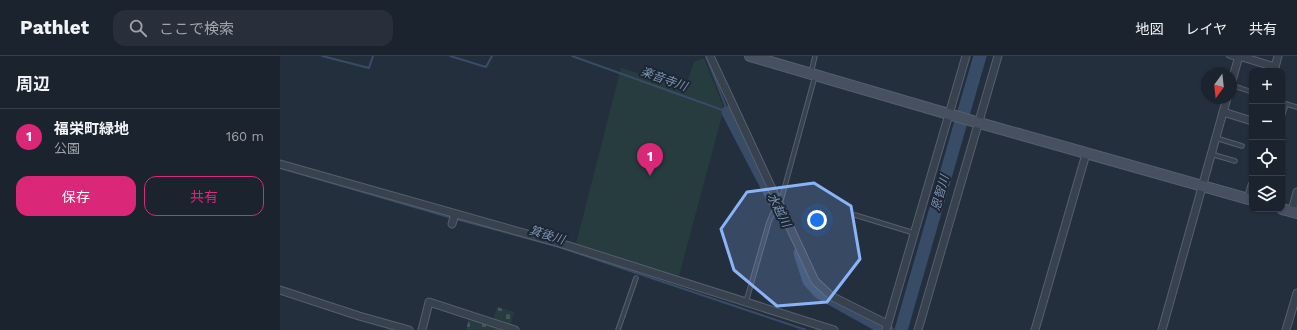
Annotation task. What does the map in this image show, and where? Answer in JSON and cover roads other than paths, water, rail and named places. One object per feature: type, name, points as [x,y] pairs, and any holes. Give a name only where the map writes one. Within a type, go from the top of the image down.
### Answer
[{"type":"street","points":[[710,56],[815,281],[822,290],[887,327],[914,233],[951,115],[966,56]]},
{"type":"street","points":[[750,56],[977,123],[1249,199]]},
{"type":"street","points":[[918,330],[977,123],[998,56]]},
{"type":"street","points":[[1274,68],[1278,56]]},
{"type":"street","points":[[1236,68],[1239,57],[1271,68]]},
{"type":"street","points":[[1162,330],[1225,104]]},
{"type":"street","points":[[1223,112],[1249,120]]},
{"type":"street","points":[[1035,330],[1086,154]]},
{"type":"street","points":[[280,164],[566,245],[834,330]]},
{"type":"street","points":[[1290,211],[1297,192]]},
{"type":"street","points":[[452,224],[455,214]]},
{"type":"street","points":[[280,290],[359,316],[409,330]]},
{"type":"street","points":[[1286,330],[1297,293]]},
{"type":"street","points":[[422,330],[429,302],[515,330]]},
{"type":"lane","points":[[746,302],[769,222],[779,205],[813,74],[815,56]]},
{"type":"lane","points":[[1229,56],[1239,57]]},
{"type":"lane","points":[[1237,87],[1249,91]]},
{"type":"lane","points":[[1285,107],[1286,104],[1297,107]]},
{"type":"lane","points":[[1216,138],[1242,146]]},
{"type":"lane","points":[[1211,154],[1235,161]]},
{"type":"lane","points":[[854,215],[914,233]]},
{"type":"lane","points":[[618,330],[636,278]]},
{"type":"waterway","name":"楽音寺川","points":[[322,56],[369,68],[373,56]]},
{"type":"waterway","name":"楽音寺川","points":[[450,56],[486,67],[492,56]]},
{"type":"waterway","name":"楽音寺川","points":[[572,56],[728,112]]},
{"type":"waterway","name":"水越川","points":[[706,56],[728,112]]},
{"type":"waterway","name":"恩智川","points":[[901,330],[980,56]]},
{"type":"waterway","name":"水越川","points":[[728,112],[777,206]]},
{"type":"waterway","name":"箕後川","points":[[280,168],[452,218]]},
{"type":"waterway","name":"箕後川","points":[[456,219],[556,246],[806,330]]},
{"type":"waterway","name":"水越川","points":[[800,253],[809,281],[819,292],[887,330]]},
{"type":"place","name":"福栄町緑地","points":[[650,176]]}]
